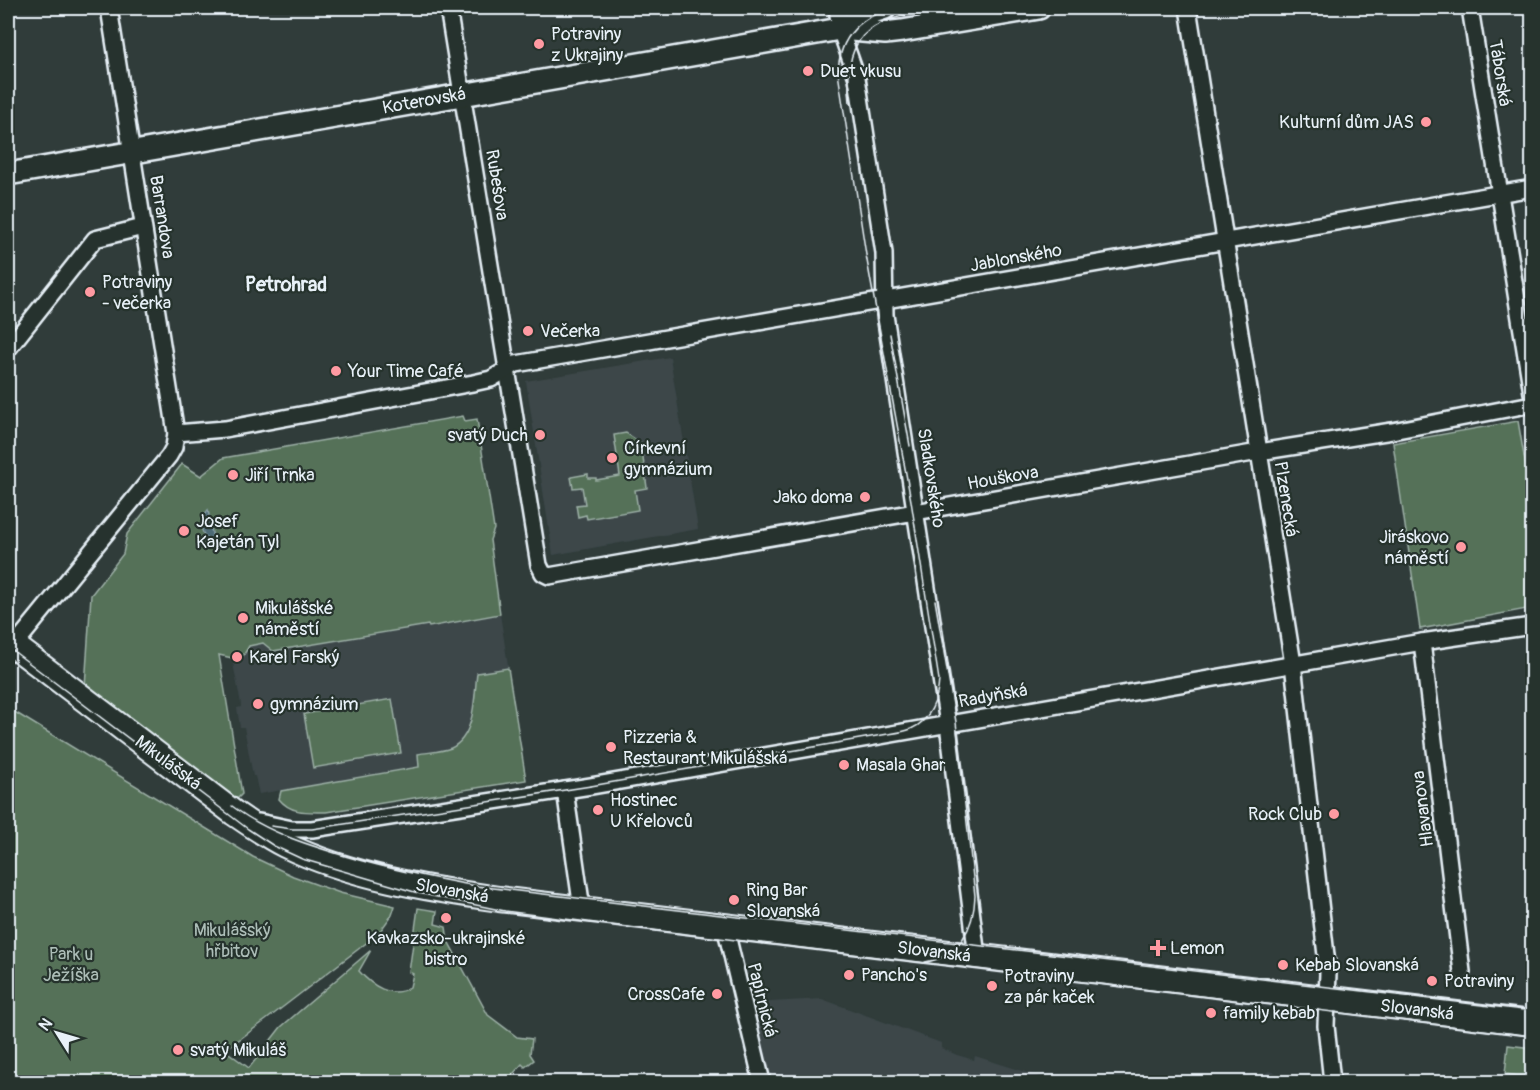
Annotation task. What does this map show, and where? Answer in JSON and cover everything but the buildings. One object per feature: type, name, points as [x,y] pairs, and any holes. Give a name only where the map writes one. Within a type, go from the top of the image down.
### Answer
[{"type":"main road","name":"Mikulášská","points":[[11,644],[234,813],[285,845],[339,866]]},
{"type":"main road","name":"Slovanská","points":[[339,866],[431,888],[499,899],[1533,1023]]},
{"type":"street","name":"Barrandova","points":[[109,8],[176,433]]},
{"type":"street","name":"Rubešova","points":[[448,8],[507,368]]},
{"type":"street","name":"Sladkovského","points":[[837,8],[840,29],[857,78],[884,253],[885,315],[948,724],[977,957]]},
{"type":"street","name":"Koterovská","points":[[840,29],[864,15],[885,8]]},
{"type":"street","name":"Koterovská","points":[[8,174],[840,29],[885,33],[1039,8]]},
{"type":"street","name":"Plzenecká","points":[[1188,8],[1293,664],[1328,973],[1326,1026],[1332,1083]]},
{"type":"street","name":"Táborská","points":[[1470,8],[1533,393]]},
{"type":"street","name":"Jablonského","points":[[507,368],[516,364],[1533,188]]},
{"type":"street","points":[[8,349],[95,238],[143,227]]},
{"type":"street","points":[[11,644],[169,456],[174,447],[176,433],[225,429],[473,383],[491,379],[507,368]]},
{"type":"street","name":"Houškova","points":[[507,368],[540,568],[543,573],[550,576],[1259,452],[1392,431],[1533,404]]},
{"type":"street","points":[[1422,642],[1533,626]]},
{"type":"street","name":"Radyňská","points":[[568,789],[1422,642]]},
{"type":"street","name":"Hlavanova","points":[[1422,642],[1462,972]]},
{"type":"street","points":[[234,813],[276,827],[312,829],[568,789],[582,909]]},
{"type":"street","name":"Papírnická","points":[[725,926],[762,1083]]},
{"type":"shaded area","name":"Církevní gymnázium","points":[[670,357],[698,529],[553,555],[526,381]]},
{"type":"shaded area","points":[[500,614],[521,749],[259,794],[255,776],[253,776],[244,727],[240,727],[237,708],[241,707],[241,704],[232,658],[243,656],[248,646],[428,624],[429,627]]},
{"type":"shaded area","points":[[822,999],[941,1043],[941,1048],[957,1055],[974,1060],[975,1056],[1051,1082],[755,1082],[738,1008],[771,1002]]},
{"type":"shaded area","points":[[1269,1071],[1307,1082],[1254,1082]]},
{"type":"green space","name":"Mikulášské náměstí","points":[[463,416],[465,421],[477,419],[494,529],[490,540],[500,614],[273,651],[263,643],[249,646],[243,656],[232,658],[219,655],[242,794],[236,800],[85,687],[91,595],[123,554],[127,534],[182,464],[201,476],[223,458]]},
{"type":"green space","name":"Jiráskovo náměstí","points":[[1518,421],[1532,502],[1532,608],[1420,629],[1393,443]]},
{"type":"green space","points":[[626,433],[641,443],[647,488],[635,490],[638,510],[587,519],[586,515],[578,517],[576,505],[585,504],[582,487],[573,488],[571,477],[588,474],[588,478],[596,478],[596,480],[620,476],[614,435]]},
{"type":"green space","points":[[508,668],[526,780],[326,812],[294,810],[279,799],[281,791],[419,767],[418,754],[451,748],[465,734],[472,715],[477,673]]},
{"type":"green space","points":[[392,699],[401,753],[313,768],[304,714]]},
{"type":"green space","points":[[8,708],[253,857],[293,876],[340,893],[395,906],[392,915],[378,934],[225,1050],[249,1068],[281,1027],[371,950],[359,971],[364,976],[376,986],[389,991],[403,991],[410,987],[413,974],[409,972],[418,908],[437,911],[435,924],[446,927],[448,941],[488,1015],[517,1037],[532,1039],[530,1054],[534,1060],[525,1067],[522,1064],[506,1082],[8,1082]]},
{"type":"green space","points":[[1508,1045],[1532,1048],[1532,1078],[1505,1074]]},
{"type":"water","points":[[208,510],[214,545],[203,533],[201,524]]},
{"type":"tram line","points":[[271,826],[312,829],[591,786],[902,732],[918,725],[928,715],[935,702],[939,680],[911,501],[866,255],[838,73],[843,48],[855,29],[873,15],[897,8]]},
{"type":"tram line","points":[[850,103],[849,76],[852,56],[859,41],[870,30],[902,16],[946,8]]},
{"type":"tram line","points":[[890,334],[910,446]]},
{"type":"tram line","points":[[925,962],[947,954],[963,939],[972,919],[975,896],[956,722],[935,600]]},
{"type":"tram line","points":[[8,647],[248,829],[274,846],[302,859],[418,893],[505,911],[595,923],[1532,1036]]},
{"type":"tram line","points":[[232,806],[272,830],[315,847],[394,869],[476,886],[1532,1011]]},
{"type":"place","name":"Potraviny z Ukrajiny","points":[[539,44]]},
{"type":"place","name":"Duet vkusu","points":[[808,71]]},
{"type":"place","name":"Kulturní dům JAS","points":[[1426,122]]},
{"type":"place","name":"Potraviny - večerka","points":[[90,292]]},
{"type":"place","name":"Večerka","points":[[528,331]]},
{"type":"place","name":"Your Time Café","points":[[336,371]]},
{"type":"place","name":"svatý Duch","points":[[540,435]]},
{"type":"place","name":"Církevní gymnázium","points":[[612,458]]},
{"type":"place","name":"Jiří Trnka","points":[[233,475]]},
{"type":"place","name":"Jako doma","points":[[865,497]]},
{"type":"place","name":"Josef Kajetán Tyl","points":[[184,531]]},
{"type":"place","name":"Jiráskovo náměstí","points":[[1461,547]]},
{"type":"place","name":"Mikulášské náměstí","points":[[243,618]]},
{"type":"place","name":"Karel Farský","points":[[237,657]]},
{"type":"place","name":"gymnázium","points":[[258,704]]},
{"type":"place","name":"Pizzeria & Restaurant Mikulášská","points":[[611,747]]},
{"type":"place","name":"Masala Ghar","points":[[844,765]]},
{"type":"place","name":"Hostinec U Křelovců","points":[[598,810]]},
{"type":"place","name":"Rock Club","points":[[1334,814]]},
{"type":"place","name":"Ring Bar Slovanská","points":[[734,900]]},
{"type":"place","name":"Kavkazsko-ukrajinské bistro","points":[[446,918]]},
{"type":"place","name":"Lemon","points":[[1158,948]]},
{"type":"place","name":"Kebab Slovanská","points":[[1283,965]]},
{"type":"place","name":"Pancho's","points":[[849,975]]},
{"type":"place","name":"Potraviny","points":[[1432,981]]},
{"type":"place","name":"Potraviny za pár kaček","points":[[992,986]]},
{"type":"place","name":"CrossCafe","points":[[717,994]]},
{"type":"place","name":"family kebab","points":[[1211,1013]]},
{"type":"place","name":"svatý Mikuláš","points":[[178,1050]]},
{"type":"district","name":"Petrohrad","points":[[286,284]]},
{"type":"park label","name":"Mikulášský hřbitov","points":[[232,940]]},
{"type":"park label","name":"Park u Ježíška","points":[[71,964]]}]
